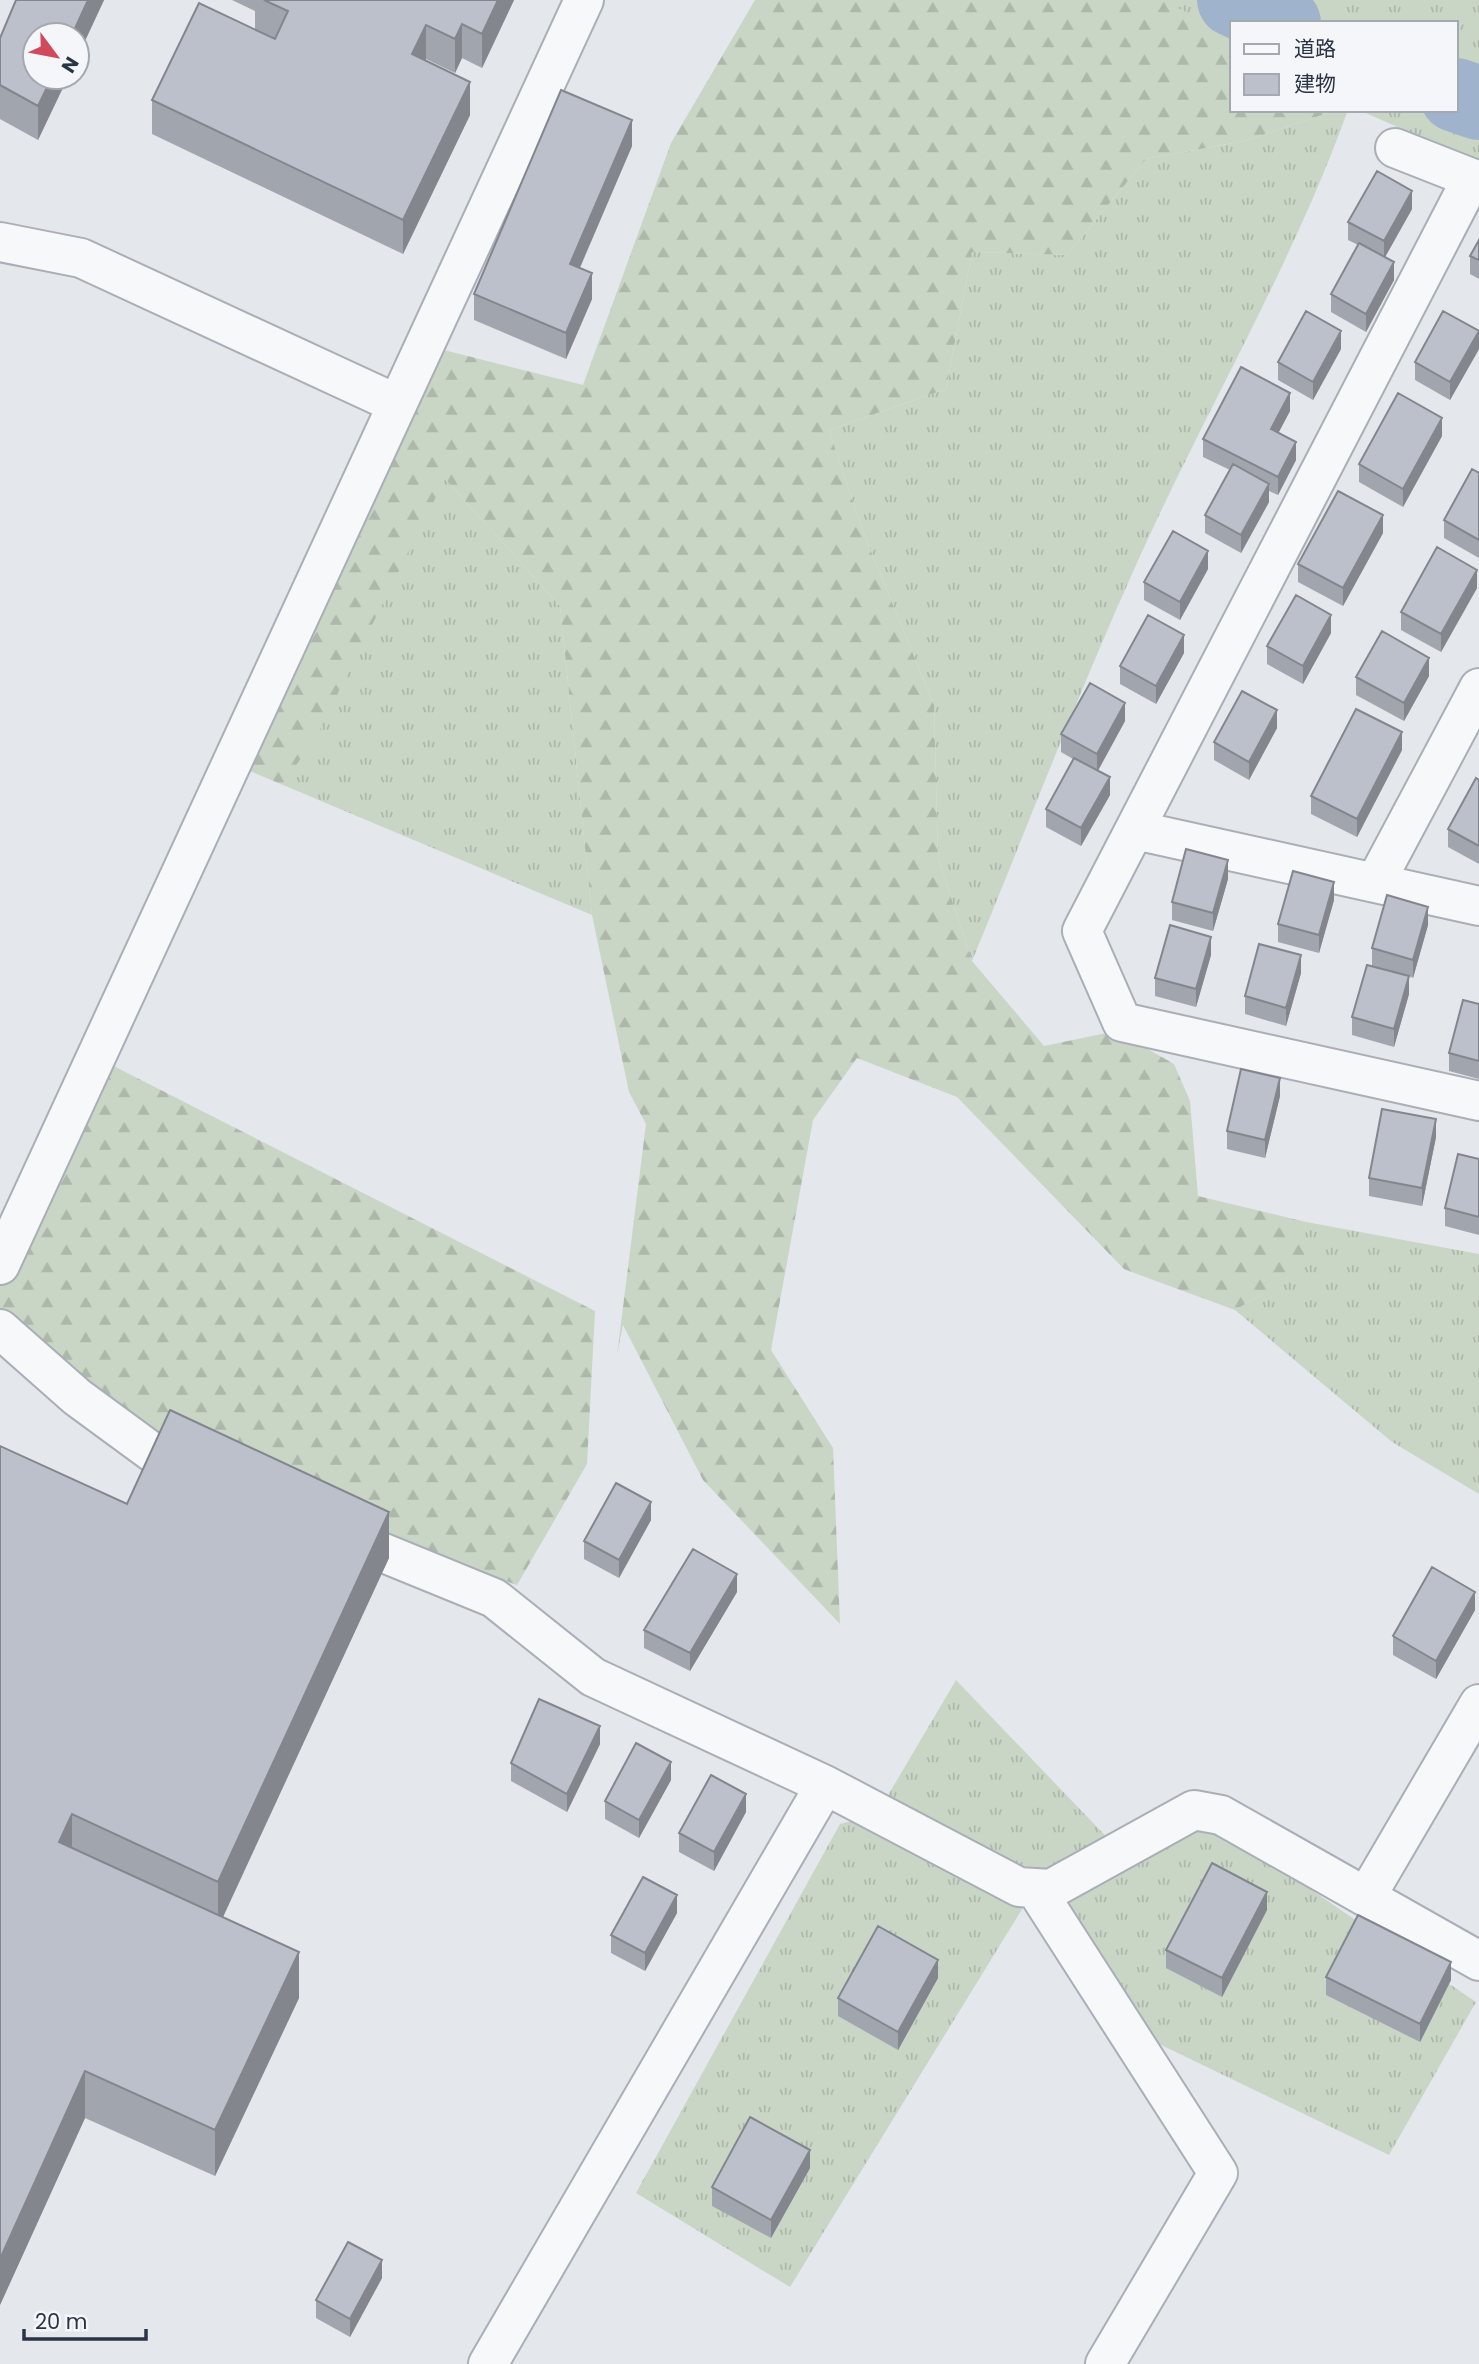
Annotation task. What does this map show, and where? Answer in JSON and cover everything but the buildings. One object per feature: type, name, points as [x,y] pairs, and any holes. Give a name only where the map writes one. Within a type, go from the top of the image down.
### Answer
[{"type":"street","points":[[0,1265],[584,0]]},
{"type":"street","points":[[1395,148],[1476,179],[1082,932],[1122,1022],[1479,1101]]},
{"type":"street","points":[[0,242],[81,258],[397,404]]},
{"type":"street","points":[[1375,883],[1479,688]]},
{"type":"street","points":[[1135,830],[1479,906]]},
{"type":"street","points":[[0,1329],[77,1397],[171,1466],[222,1487]]},
{"type":"street","points":[[313,1524],[494,1598],[593,1677],[825,1785],[1019,1887],[1051,1889],[1194,1810],[1222,1815],[1479,1961]]},
{"type":"street","points":[[1366,1898],[1479,1704]]},
{"type":"street","points":[[488,2364],[825,1785]]},
{"type":"street","points":[[1035,1888],[1218,2173],[1105,2364]]},
{"type":"green space","points":[[755,0],[1163,0],[1230,35],[1230,112],[1331,112],[1244,141],[1146,159],[1067,255],[972,252],[946,389],[829,430],[864,534],[934,705],[938,858],[972,961],[1044,1046],[1116,1031],[1174,1064],[1190,1101],[1198,1196],[1306,1222],[1303,1271],[1235,1310],[1124,1269],[957,1097],[857,1058],[813,1120],[771,1350],[833,1448],[840,1624],[703,1480],[623,1325],[617,1355],[646,1124],[629,1092],[592,915],[560,606],[445,479],[319,731],[283,785],[231,763],[424,345],[583,385],[671,143]]},
{"type":"green space","points":[[1152,0],[1479,0],[1479,163],[1364,112],[1458,112],[1458,21],[1230,21],[1230,42]]},
{"type":"green space","points":[[1331,112],[1347,112],[1274,283],[1162,508],[1114,614],[972,961],[938,858],[934,705],[864,534],[829,430],[946,389],[972,252],[1067,255],[1146,159],[1244,141]]},
{"type":"green space","points":[[445,479],[560,606],[592,915],[283,785]]},
{"type":"green space","points":[[96,1057],[595,1311],[587,1464],[517,1585],[171,1466],[0,1327],[0,1265]]},
{"type":"green space","points":[[1306,1222],[1479,1254],[1479,1494],[1392,1442],[1235,1310],[1302,1271]]},
{"type":"green space","points":[[956,1680],[1120,1851],[1194,1810],[1476,2002],[1389,2155],[1124,2027],[1035,1888],[790,2287],[636,2193],[840,1824],[877,1814]]},
{"type":"waterway","points":[[1234,0],[1280,21]]},
{"type":"waterway","points":[[1458,96],[1479,103]]}]
